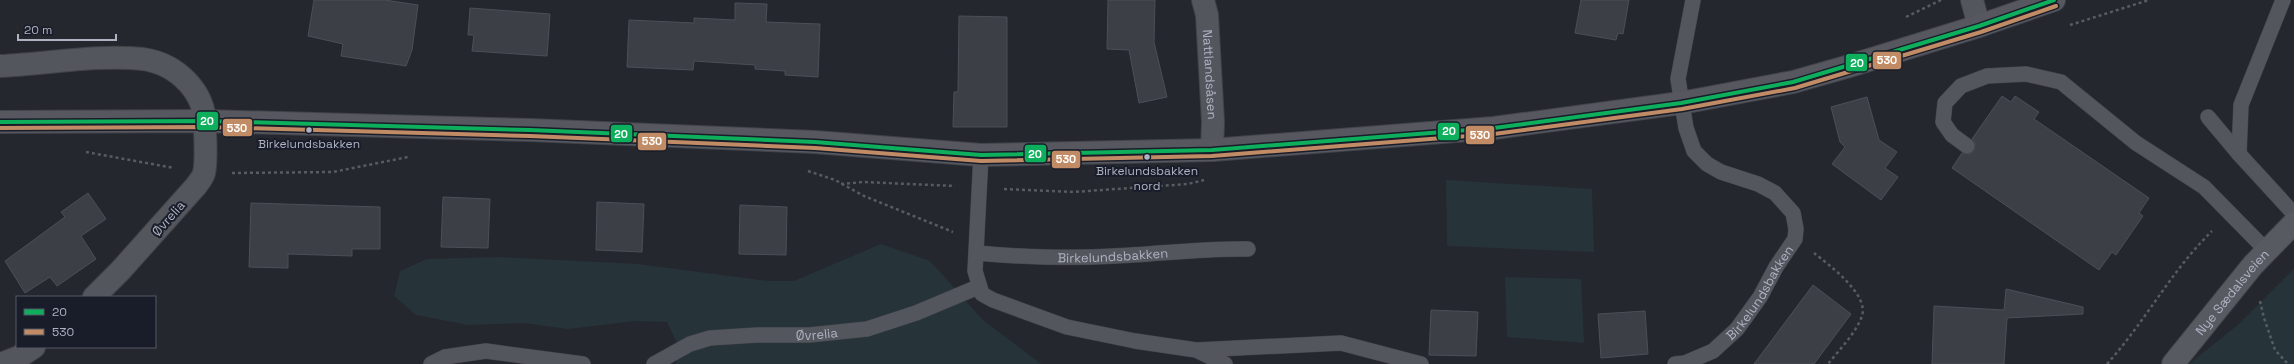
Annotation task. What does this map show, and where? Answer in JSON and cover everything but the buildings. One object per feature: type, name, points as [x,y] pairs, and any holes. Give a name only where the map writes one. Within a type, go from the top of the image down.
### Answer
[{"type":"main road","points":[[0,122],[205,121],[530,130],[815,142],[981,155],[1212,150],[1494,128],[1682,103],[1793,82],[1979,26],[2054,0]]},
{"type":"main road","name":"Nye Sædalsveien","points":[[2173,364],[2260,258],[2294,223]]},
{"type":"street","name":"Nattlandsåsen","points":[[1203,0],[1208,31],[1213,122],[1212,150]]},
{"type":"street","points":[[1972,0],[1979,26]]},
{"type":"street","points":[[0,66],[116,58],[145,59],[170,69],[187,80],[200,98],[205,121],[204,173]]},
{"type":"street","name":"Øvrelia","points":[[95,296],[121,270],[196,186],[204,173]]},
{"type":"lane","name":"Birkelundsbakken","points":[[1675,364],[1685,363],[1713,351],[1737,329],[1760,297],[1776,267],[1794,239],[1796,229],[1793,214],[1775,193],[1758,184],[1722,172],[1707,164],[1694,151],[1682,103],[1678,79],[1693,0]]},
{"type":"lane","points":[[2239,154],[2241,105],[2283,0]]},
{"type":"lane","points":[[1967,146],[1952,134],[1943,122],[1945,102],[1961,86],[1987,76],[2026,74],[2061,82],[2136,143],[2204,187],[2260,258]]},
{"type":"lane","points":[[2208,117],[2239,154],[2294,214]]},
{"type":"lane","points":[[981,155],[978,188],[975,271],[978,287],[982,294],[993,300],[1067,327],[1135,341],[1196,350],[1341,343],[1421,364]]},
{"type":"lane","name":"Birkelundsbakken","points":[[977,247],[1041,257],[1113,256],[1221,249],[1248,249]]},
{"type":"lane","name":"Øvrelia","points":[[654,364],[690,344],[710,338],[757,335],[809,335],[867,329],[916,313],[978,287]]},
{"type":"lane","points":[[431,364],[445,357],[486,350],[582,364]]},
{"type":"lane","points":[[1196,350],[1225,364]]},
{"type":"path","points":[[1899,20],[1941,0]]},
{"type":"path","points":[[78,150],[204,173],[333,172],[413,156]]},
{"type":"path","points":[[800,170],[842,184],[864,196],[977,247]]},
{"type":"path","points":[[842,184],[863,182],[978,188]]},
{"type":"path","points":[[2107,364],[2129,339],[2191,251],[2216,226]]},
{"type":"path","points":[[1794,239],[1844,279],[1859,296],[1862,304],[1862,316],[1828,364]]},
{"type":"path","points":[[2260,258],[2264,318],[2275,350],[2288,364]]},
{"type":"shaded area","points":[[1446,180],[1592,189],[1594,252],[1447,246]]},
{"type":"shaded area","points":[[881,244],[930,261],[983,320],[1041,364],[676,364],[678,345],[667,322],[636,321],[568,329],[523,323],[468,325],[416,315],[394,296],[400,271],[427,259],[498,257],[638,264],[768,281],[794,281]]},
{"type":"shaded area","points":[[2294,269],[2294,364],[2189,364],[2240,323]]},
{"type":"shaded area","points":[[1505,277],[1581,279],[1584,343],[1507,337]]},
{"type":"transit line","name":"20","points":[[0,122],[205,121],[530,130],[815,142],[981,155],[1212,150],[1494,128],[1681,103],[1793,82],[1979,26],[2054,0]]},
{"type":"transit line","name":"530","points":[[0,128],[205,127],[530,136],[815,148],[981,161],[1212,156],[1494,134],[1682,109],[1795,88],[1981,32],[2056,6]]},
{"type":"place","name":"Birkelundsbakken","points":[[309,130]]},
{"type":"place","name":"Birkelundsbakken nord","points":[[1147,157]]}]
